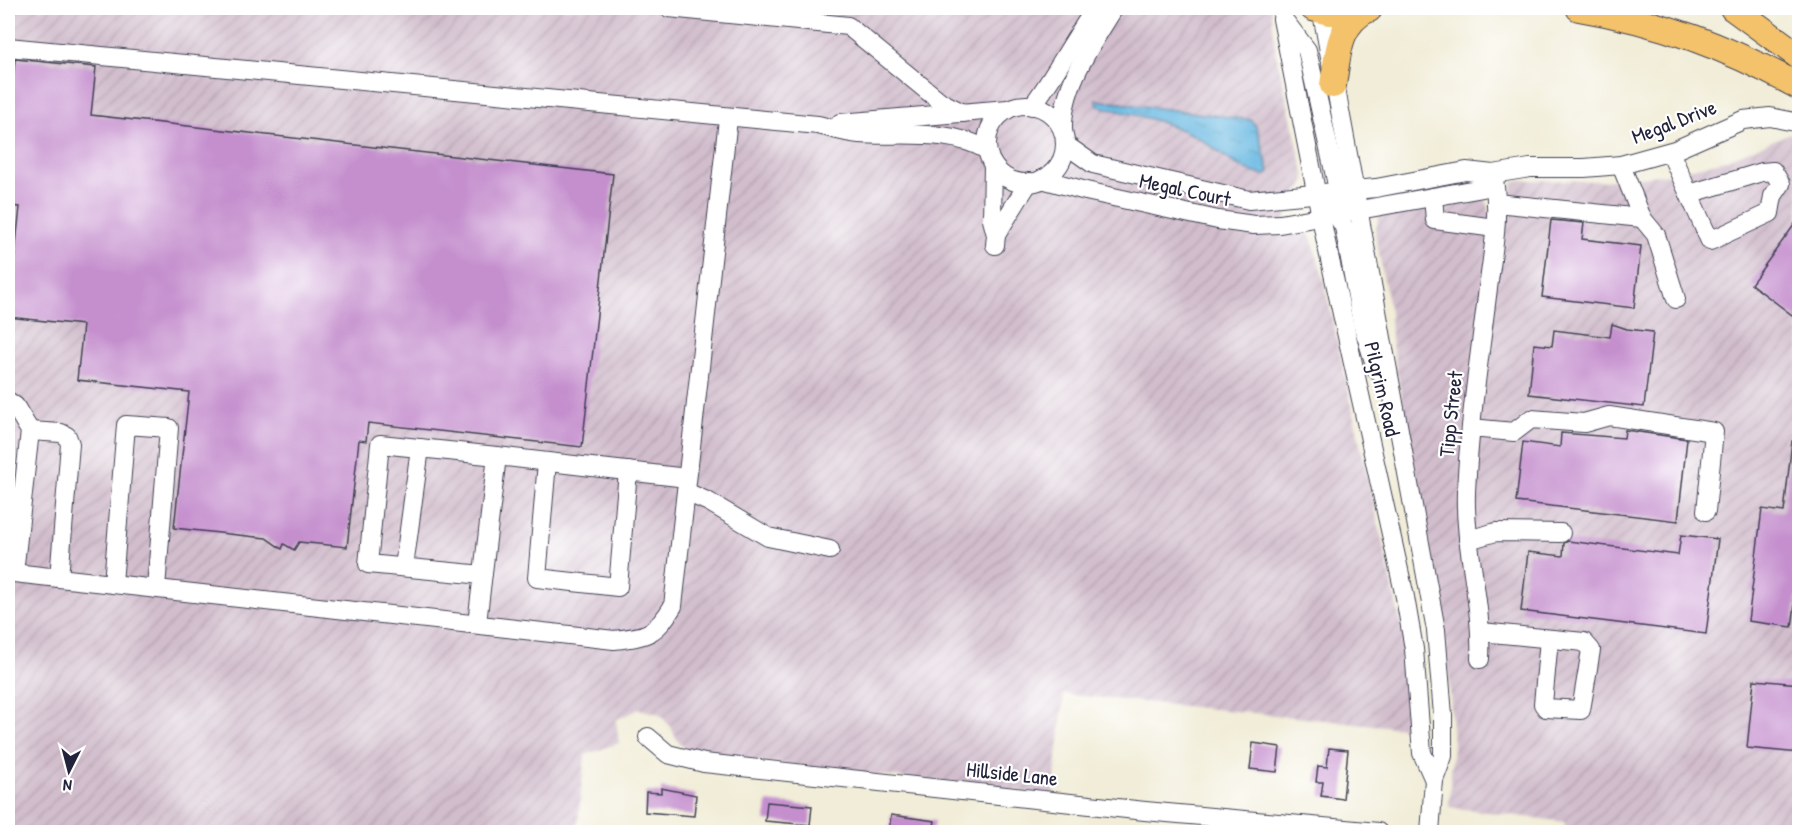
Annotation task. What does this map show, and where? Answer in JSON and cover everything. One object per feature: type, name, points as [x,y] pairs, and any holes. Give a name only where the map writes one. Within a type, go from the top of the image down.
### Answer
[{"type":"highway","points":[[1318,9],[1375,8]]},
{"type":"highway","points":[[1333,85],[1344,29],[1352,19],[1375,8]]},
{"type":"highway","points":[[1579,8],[1630,16],[1710,42],[1800,87]]},
{"type":"highway","points":[[1733,8],[1800,57]]},
{"type":"street","points":[[669,8],[848,26],[941,102],[963,113]]},
{"type":"street","points":[[1032,106],[1048,86],[1063,55],[1096,8]]},
{"type":"street","points":[[818,125],[855,134],[941,136],[978,144],[1005,177],[1021,183],[1036,180],[1051,174],[1062,161],[1064,137],[1062,110],[1069,89],[1114,8]]},
{"type":"street","points":[[1318,9],[1333,85],[1346,190]]},
{"type":"street","points":[[1283,13],[1307,50],[1346,190],[1357,210]]},
{"type":"street","name":"Pilgrim Road","points":[[1283,13],[1316,193],[1329,215],[1405,597],[1414,650],[1422,753],[1434,780]]},
{"type":"street","points":[[8,46],[728,119],[818,125],[1008,109],[1024,105],[1040,107],[1054,116],[1064,137]]},
{"type":"street","points":[[1008,109],[995,119],[988,134],[995,240],[1036,180]]},
{"type":"street","name":"Megal Drive","points":[[1316,193],[1388,187],[1466,171],[1493,174],[1522,169],[1621,165],[1670,152],[1743,120],[1770,117],[1800,123]]},
{"type":"street","points":[[8,401],[15,406],[30,431],[14,573],[614,640],[635,638],[658,629],[673,606],[728,119]]},
{"type":"street","name":"Megal Court","points":[[1064,137],[1093,164],[1234,198],[1249,200],[1316,193]]},
{"type":"street","points":[[1670,152],[1710,241],[1770,213],[1773,196],[1781,184],[1773,171],[1762,172],[1689,194]]},
{"type":"street","points":[[1621,165],[1642,218],[1656,235],[1676,299]]},
{"type":"street","name":"Megal Drive","points":[[1329,215],[1483,188],[1493,174]]},
{"type":"street","name":"Tipp Street","points":[[1480,659],[1481,632],[1468,540],[1466,493],[1471,428],[1495,228],[1496,203],[1493,174]]},
{"type":"street","name":"Megal Court","points":[[1036,180],[1240,224],[1280,224],[1329,215]]},
{"type":"street","points":[[1432,197],[1436,220],[1495,228]]},
{"type":"street","points":[[1496,203],[1642,218]]},
{"type":"street","name":"Pilgrim Road","points":[[1357,210],[1436,630],[1443,715],[1443,756],[1434,780],[1430,832]]},
{"type":"street","points":[[1329,215],[1344,227],[1362,323],[1377,370],[1391,394]]},
{"type":"street","points":[[1471,428],[1514,432],[1531,418],[1584,423],[1609,416],[1714,432],[1706,511]]},
{"type":"street","points":[[113,584],[126,425],[169,429],[156,588]]},
{"type":"street","points":[[30,431],[61,433],[67,436],[70,444],[59,578]]},
{"type":"street","points":[[483,575],[368,564],[380,444],[628,471],[686,485],[709,502],[768,537],[830,550]]},
{"type":"street","points":[[404,567],[420,448]]},
{"type":"street","points":[[477,623],[497,456]]},
{"type":"street","points":[[547,462],[537,578],[618,586],[628,471]]},
{"type":"street","points":[[1468,540],[1496,532],[1561,533]]},
{"type":"street","points":[[1481,632],[1549,639]]},
{"type":"street","name":"Hillside Lane","points":[[648,737],[668,754],[704,763],[1145,811],[1378,832]]},
{"type":"shaded area","points":[[8,8],[1271,8],[1276,53],[1305,177],[1303,187],[1285,205],[1287,224],[1305,229],[1311,238],[1321,269],[1406,648],[1414,729],[1064,694],[1053,795],[704,755],[688,750],[679,743],[670,726],[659,714],[639,709],[616,720],[619,743],[585,755],[577,832],[8,832]]},
{"type":"shaded area","points":[[1791,133],[1799,135],[1799,832],[1564,832],[1565,822],[1449,807],[1453,744],[1449,676],[1439,597],[1391,339],[1390,312],[1375,233],[1380,210],[1476,194],[1485,199],[1488,205],[1501,256],[1513,183],[1520,180],[1603,181],[1668,174],[1725,160]]},
{"type":"water","points":[[1096,100],[1251,120],[1257,128],[1269,171],[1266,175],[1246,170],[1193,135],[1158,121],[1098,106]]},
{"type":"building","points":[[15,59],[96,67],[91,115],[613,174],[582,447],[368,423],[366,441],[359,440],[347,547],[299,542],[294,550],[284,544],[282,549],[266,538],[174,528],[189,392],[77,380],[83,325],[8,317],[20,207],[8,206],[8,85],[12,85]]},
{"type":"building","points":[[1800,217],[1800,321],[1751,284]]},
{"type":"building","points":[[1551,220],[1584,223],[1582,239],[1641,246],[1634,308],[1542,297]]},
{"type":"building","points":[[1612,324],[1627,329],[1653,332],[1644,407],[1529,394],[1534,344],[1552,346],[1554,330],[1610,337]]},
{"type":"building","points":[[1625,430],[1687,439],[1678,521],[1516,502],[1523,442],[1560,447],[1561,433],[1624,438]]},
{"type":"building","points":[[1792,441],[1800,442],[1800,597],[1796,597],[1792,627],[1748,621],[1762,509],[1784,512]]},
{"type":"building","points":[[1681,535],[1718,539],[1706,634],[1521,611],[1528,552],[1563,556],[1564,543],[1568,541],[1678,555]]},
{"type":"building","points":[[1754,680],[1800,684],[1800,753],[1747,748]]},
{"type":"building","points":[[1253,743],[1280,747],[1277,772],[1250,769]]},
{"type":"building","points":[[1329,748],[1348,750],[1343,799],[1321,796],[1323,782],[1316,782],[1318,766],[1327,767]]},
{"type":"building","points":[[661,788],[696,795],[694,816],[645,812],[646,792],[661,793]]},
{"type":"building","points":[[767,802],[812,806],[810,825],[765,821]]},
{"type":"building","points":[[891,815],[935,821],[933,832],[889,832]]}]
